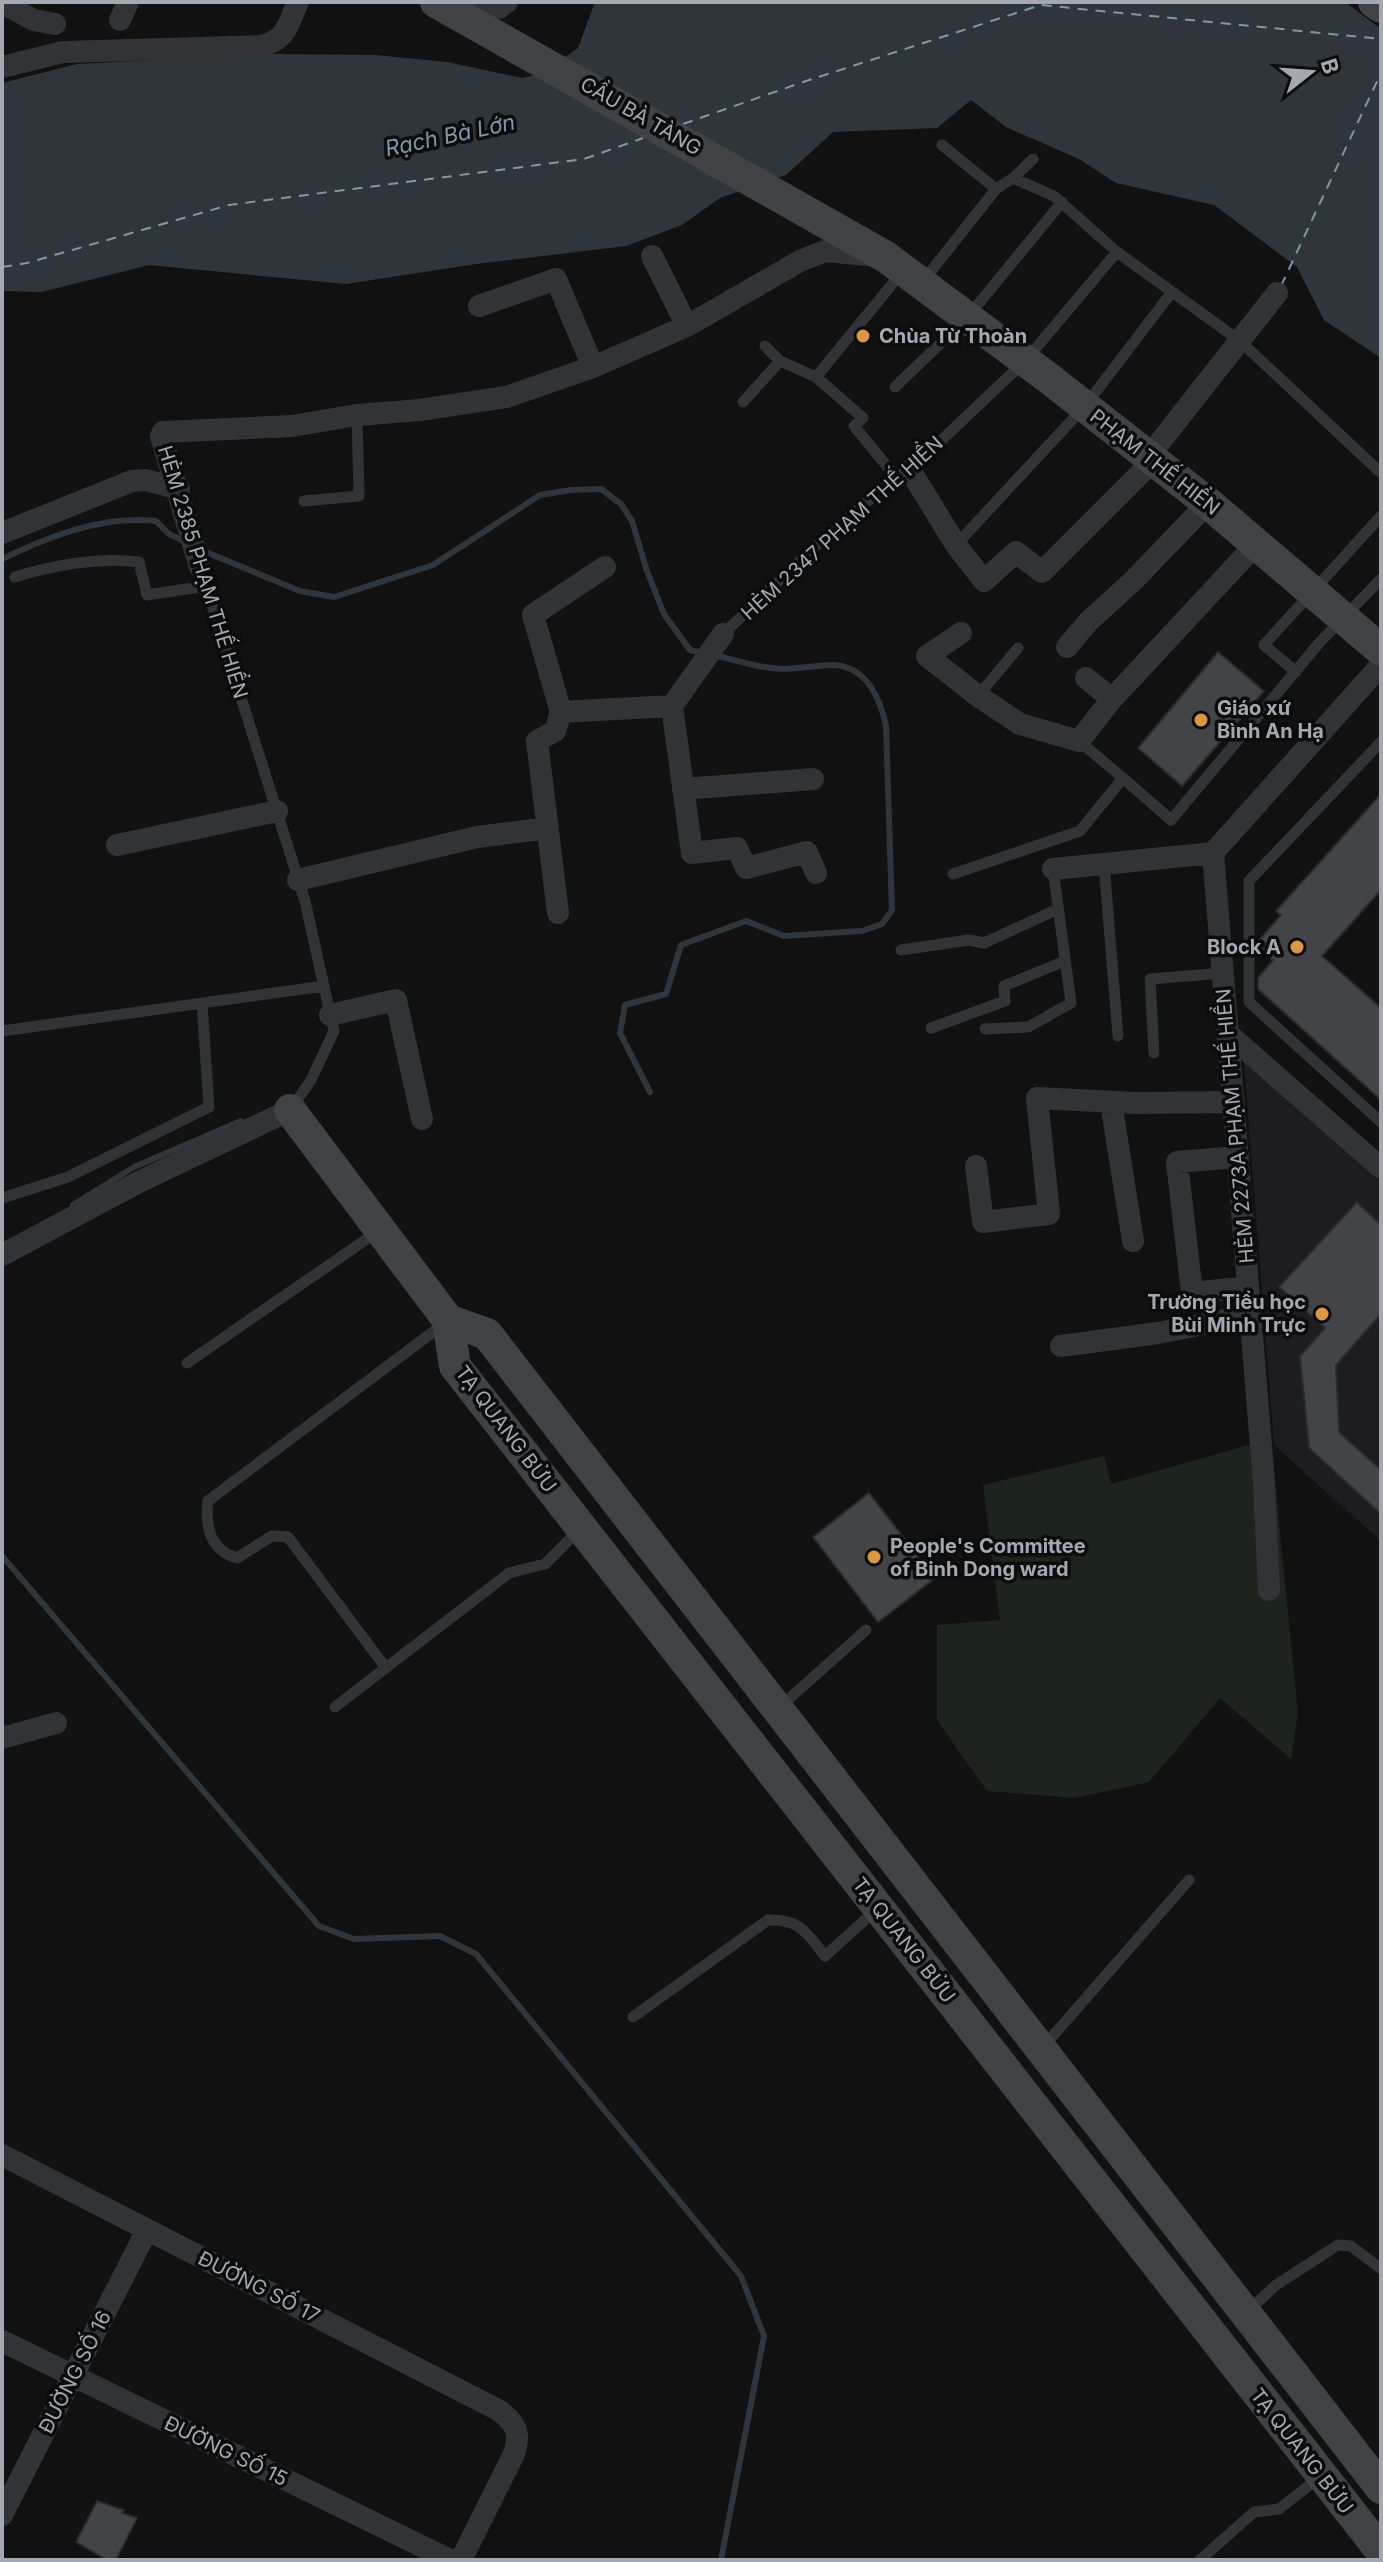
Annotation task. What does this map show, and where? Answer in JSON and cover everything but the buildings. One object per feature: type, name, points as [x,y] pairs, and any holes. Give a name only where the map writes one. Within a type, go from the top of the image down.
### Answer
[{"type":"street","points":[[12,2],[8,6],[34,20],[55,24]]},
{"type":"street","points":[[2,67],[63,52],[261,46],[275,43],[282,37],[298,2]]},
{"type":"street","points":[[457,5],[499,8],[507,2]]},
{"type":"street","points":[[1374,2],[1381,7]]},
{"type":"street","name":"CẦU BÀ TÀNG","points":[[457,5],[827,222]]},
{"type":"street","name":"PHẠM THẾ HIỂN","points":[[827,222],[903,270],[1085,406],[1208,503],[1381,650]]},
{"type":"street","name":"HẺM 2385 PHẠM THẾ HIỂN","points":[[203,576],[161,436],[163,432],[292,426],[506,397],[593,367],[687,326],[800,261],[825,251],[903,270]]},
{"type":"street","points":[[652,256],[687,326]]},
{"type":"street","points":[[479,306],[556,279],[593,367]]},
{"type":"street","points":[[903,473],[984,581],[1016,552],[1042,572],[1151,458],[1277,293]]},
{"type":"street","points":[[2,533],[132,481],[146,480],[179,489]]},
{"type":"street","points":[[1067,647],[1088,622],[1134,580],[1208,503]]},
{"type":"street","points":[[961,633],[927,656],[1020,724],[1079,741],[1112,699],[1246,555],[1254,542]]},
{"type":"street","points":[[558,913],[537,741],[555,731],[561,712],[533,615],[605,567]]},
{"type":"street","name":"HẺM 2347 PHẠM THẾ HIỂN","points":[[672,706],[723,634]]},
{"type":"street","points":[[1053,869],[1213,853],[1381,665]]},
{"type":"street","points":[[1086,678],[1112,699]]},
{"type":"street","points":[[561,712],[672,706],[692,853],[737,848],[746,868],[807,852],[816,873]]},
{"type":"street","points":[[683,789],[813,779]]},
{"type":"street","points":[[117,845],[277,811]]},
{"type":"street","points":[[298,880],[477,837],[548,828]]},
{"type":"street","name":"HẺM 2273A PHẠM THẾ HIỂN","points":[[1213,853],[1264,1483],[1269,1590]]},
{"type":"street","points":[[330,1015],[396,1000],[422,1119]]},
{"type":"street","points":[[1227,1033],[1381,1168]]},
{"type":"street","points":[[976,1166],[983,1222],[1049,1214],[1037,1098],[1111,1102],[1233,1102]]},
{"type":"street","points":[[1111,1102],[1133,1241]]},
{"type":"street","points":[[2,1255],[141,1181],[290,1110]]},
{"type":"street","name":"TẠ QUANG BỬU","points":[[290,1110],[448,1320],[455,1366],[1381,2551]]},
{"type":"street","points":[[1238,1157],[1177,1162],[1192,1293],[1248,1287]]},
{"type":"street","points":[[1061,1346],[1158,1333],[1250,1315]]},
{"type":"street","name":"TẠ QUANG BỬU","points":[[448,1320],[487,1334],[1381,2488]]},
{"type":"street","points":[[744,1736],[778,1709]]},
{"type":"street","points":[[4,1732],[56,1723]]},
{"type":"street","name":"ĐƯỜNG SỐ 17","points":[[2,2155],[500,2411],[514,2422],[519,2441],[461,2560]]},
{"type":"street","name":"ĐƯỜNG SỐ 16","points":[[2,2515],[147,2230]]},
{"type":"street","points":[[1172,2284],[1201,2256]]},
{"type":"street","name":"ĐƯỜNG SỐ 15","points":[[2,2341],[450,2560]]},
{"type":"lane","points":[[942,145],[996,189]]},
{"type":"lane","points":[[816,377],[903,270],[1033,159]]},
{"type":"lane","points":[[1013,178],[1062,202],[1117,252],[1240,341],[1381,473]]},
{"type":"lane","points":[[895,387],[966,319],[1062,202]]},
{"type":"lane","name":"HẺM 2347 PHẠM THẾ HIỂN","points":[[723,634],[820,542],[903,473],[1025,361],[1117,252]]},
{"type":"lane","points":[[956,545],[1085,406],[1172,292]]},
{"type":"lane","points":[[765,346],[780,361],[816,377],[863,418],[854,426],[903,473]]},
{"type":"lane","points":[[743,402],[780,361]]},
{"type":"lane","points":[[304,501],[359,496],[357,415]]},
{"type":"lane","points":[[1296,672],[1264,645],[1381,516]]},
{"type":"lane","points":[[15,577],[40,569],[124,560],[139,562],[147,595],[203,576]]},
{"type":"lane","name":"HẺM 2385 PHẠM THẾ HIỂN","points":[[203,576],[298,880],[334,1031],[311,1080],[290,1110]]},
{"type":"lane","points":[[1079,741],[1171,820],[1343,617],[1381,579]]},
{"type":"lane","points":[[978,696],[1018,648]]},
{"type":"lane","points":[[1381,742],[1249,881],[1249,1002],[1381,1122]]},
{"type":"lane","points":[[953,874],[1080,831],[1123,778]]},
{"type":"lane","points":[[1104,864],[1118,1036]]},
{"type":"lane","points":[[985,1029],[1028,1027],[1071,1003],[1053,869]]},
{"type":"lane","points":[[901,950],[969,940],[984,943],[1058,909]]},
{"type":"lane","points":[[931,1028],[1005,1001],[1004,986],[1065,961]]},
{"type":"lane","points":[[1154,1053],[1150,979],[1223,973]]},
{"type":"lane","points":[[2,1031],[324,986]]},
{"type":"lane","points":[[2,1198],[68,1177],[209,1107],[202,1003]]},
{"type":"lane","points":[[187,1363],[381,1229]]},
{"type":"lane","points":[[386,1668],[288,1537],[272,1536],[237,1558],[223,1554],[211,1537],[206,1517],[208,1501],[448,1320]]},
{"type":"lane","points":[[335,1707],[509,1573],[545,1564],[581,1527]]},
{"type":"lane","points":[[778,1709],[866,1630]]},
{"type":"lane","points":[[1041,2050],[1189,1880]]},
{"type":"lane","points":[[633,2017],[768,1920],[792,1921],[803,1929],[825,1956],[878,1908]]},
{"type":"lane","points":[[1245,2313],[1276,2285],[1338,2245],[1351,2246],[1381,2269]]},
{"type":"lane","points":[[1200,2560],[1254,2512],[1279,2509],[1322,2475]]},
{"type":"shaded area","name":"Trường Tiểu học Bùi Minh Trực","points":[[1244,1062],[1381,1183],[1381,1541],[1274,1445]]},
{"type":"shaded area","points":[[1249,1445],[1273,1461],[1298,1714],[1291,1759],[1220,1698],[1149,1782],[1074,1798],[987,1791],[937,1720],[937,1625],[1000,1620],[983,1485],[1104,1456],[1111,1484]]},
{"type":"water","name":"Rạch Bà Lớn","points":[[595,2],[1345,2],[1381,29],[1381,358],[1324,320],[1297,267],[1214,205],[1116,183],[1079,159],[1006,127],[971,100],[937,128],[833,132],[786,175],[720,198],[682,225],[626,246],[346,284],[149,265],[41,292],[2,291],[2,83],[77,64],[273,54],[375,55],[447,62],[522,78],[543,73],[578,48]]},
{"type":"waterway","points":[[201,550],[300,591],[334,597],[433,565],[540,495],[601,489],[621,504],[632,521],[664,614],[690,650],[703,653]]},
{"type":"waterway","points":[[2,559],[58,535],[116,521],[156,521],[169,534],[188,543]]},
{"type":"waterway","points":[[650,1092],[620,1033],[625,1005],[666,994],[681,945],[746,921],[784,936],[862,931],[882,924],[892,910],[886,726],[870,685],[863,677],[845,667],[775,669],[714,655]]},
{"type":"waterway","points":[[73,1205],[134,1167],[241,1121]]},
{"type":"waterway","points":[[2,1556],[319,1926],[354,1939],[440,1936],[476,1954],[741,2276],[764,2336],[721,2560]]},
{"type":"ferry route","points":[[683,124],[1041,5],[1381,39]]},
{"type":"ferry route","points":[[1281,286],[1381,73]]},
{"type":"ferry route","points":[[2,267],[27,263],[229,205],[584,159],[643,138]]},
{"type":"place","name":"Chùa Từ Thoàn","points":[[863,336]]},
{"type":"place","name":"Giáo xứ Bình An Hạ","points":[[1201,720]]},
{"type":"place","name":"Block A","points":[[1297,947]]},
{"type":"place","name":"Trường Tiểu học Bùi Minh Trực","points":[[1322,1314]]},
{"type":"place","name":"People's Committee of Binh Dong ward","points":[[874,1557]]}]
